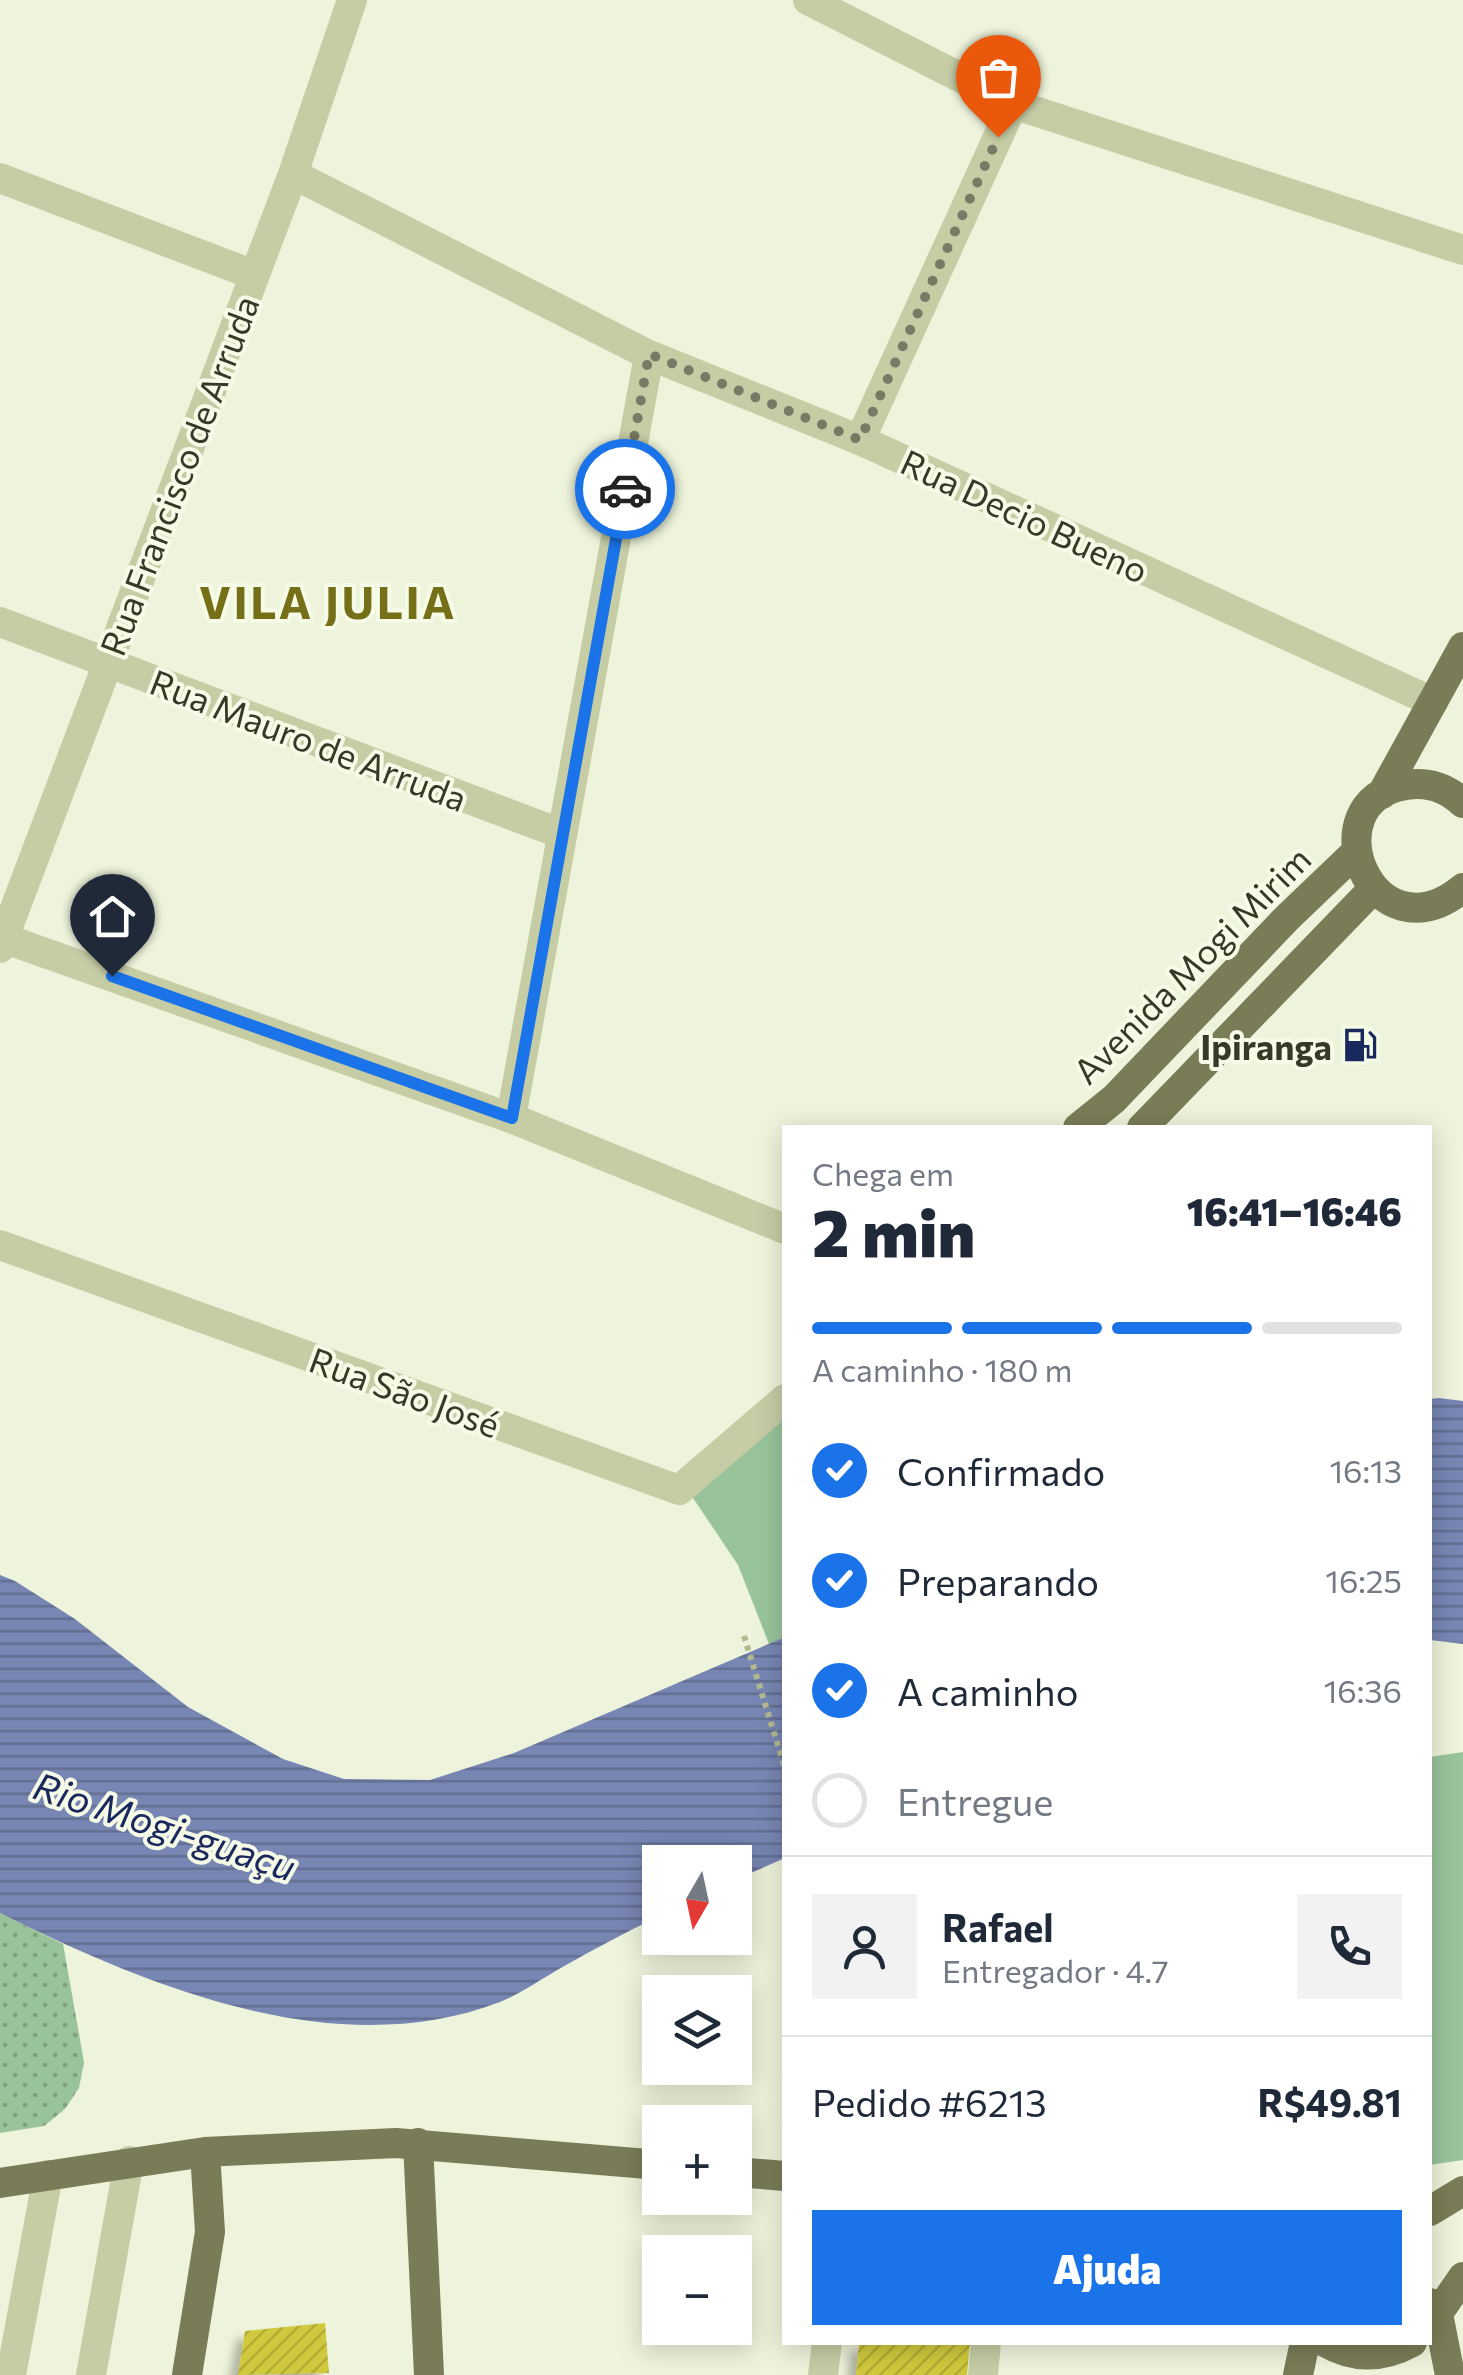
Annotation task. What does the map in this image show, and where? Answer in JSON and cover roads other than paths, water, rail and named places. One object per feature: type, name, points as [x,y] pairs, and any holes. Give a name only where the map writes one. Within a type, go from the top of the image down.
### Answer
[{"type":"main road","name":"Avenida Mogi Mirim","points":[[1373,889],[1356,852],[1361,820],[1382,794],[1463,647]]},
{"type":"main road","points":[[1382,794],[1418,783],[1437,786],[1463,803]]},
{"type":"main road","name":"Avenida Mogi Mirim","points":[[1082,1125],[1114,1099],[1287,918],[1356,852]]},
{"type":"main road","points":[[1145,1125],[1373,889],[1391,901],[1411,907],[1432,906],[1459,896]]},
{"type":"main road","points":[[418,2142],[428,2375]]},
{"type":"main road","points":[[0,2184],[205,2152],[418,2142],[642,2163]]},
{"type":"main road","points":[[187,2375],[210,2232],[205,2152]]},
{"type":"main road","points":[[752,2173],[782,2176]]},
{"type":"main road","points":[[1432,2209],[1463,2191]]},
{"type":"main road","points":[[1450,2375],[1433,2314],[1463,2277]]},
{"type":"main road","points":[[1298,2375],[1304,2345]]},
{"type":"main road","points":[[1332,2345],[1354,2354],[1373,2356],[1406,2345]]},
{"type":"street","name":"Rua Francisco de Arruda","points":[[1,941],[293,174],[352,0]]},
{"type":"street","points":[[808,0],[1013,104],[1463,250]]},
{"type":"street","points":[[860,440],[1013,104]]},
{"type":"street","name":"Rua Decio Bueno","points":[[293,174],[649,354],[860,440],[1433,702]]},
{"type":"street","points":[[0,178],[254,274]]},
{"type":"street","points":[[512,1118],[649,354]]},
{"type":"street","name":"Rua Mauro de Arruda","points":[[0,622],[562,834]]},
{"type":"street","points":[[1,941],[512,1118],[782,1227]]},
{"type":"street","name":"Rua São José","points":[[0,1245],[679,1490],[782,1402]]},
{"type":"street","points":[[92,2375],[130,2161]]},
{"type":"street","points":[[11,2375],[48,2175]]},
{"type":"street","points":[[823,2375],[827,2345]]},
{"type":"street","points":[[984,2375],[986,2345]]},
{"type":"water","points":[[1432,1399],[1463,1401],[1463,1644],[1432,1640]]},
{"type":"water","name":"Rio Mogi-guaçu","points":[[0,1575],[75,1619],[188,1707],[283,1759],[344,1779],[430,1780],[514,1753],[782,1638],[782,1859],[752,1873],[752,1845],[642,1845],[642,1925],[500,2002],[437,2019],[373,2025],[308,2021],[180,1990],[0,1913]]},
{"type":"place","name":"Ipiranga","points":[[1360,1045]]},
{"type":"district","name":"VILA JULIA","points":[[328,600]]}]
